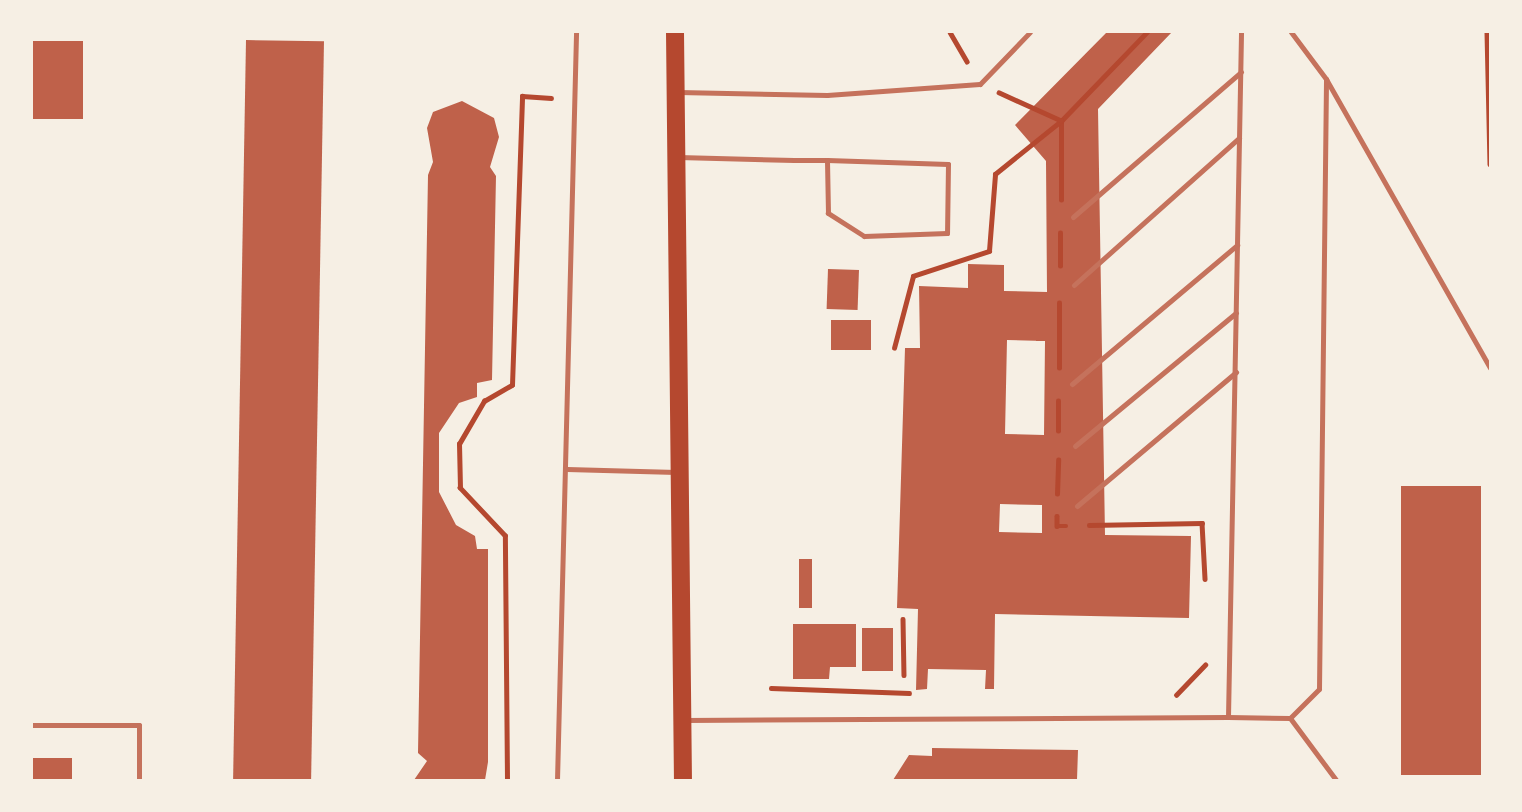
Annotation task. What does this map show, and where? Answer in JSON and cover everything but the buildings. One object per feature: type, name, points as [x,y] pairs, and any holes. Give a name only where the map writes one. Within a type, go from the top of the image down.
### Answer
[{"type":"main road","points":[[675,32],[684,720],[682,780]]},
{"type":"lane","points":[[557,780],[576,32]]},
{"type":"lane","points":[[675,92],[827,95],[980,84],[1030,32]]},
{"type":"lane","points":[[1228,717],[1241,32]]},
{"type":"lane","points":[[1291,32],[1326,79],[1490,368]]},
{"type":"lane","points":[[1073,217],[1241,72]]},
{"type":"lane","points":[[684,720],[1290,718],[1319,689],[1326,79]]},
{"type":"lane","points":[[1074,285],[1239,138]]},
{"type":"lane","points":[[675,157],[827,160],[947,164],[947,233],[864,236],[828,213],[827,160]]},
{"type":"lane","points":[[1072,384],[1237,245]]},
{"type":"lane","points":[[1075,446],[1236,313]]},
{"type":"lane","points":[[1077,506],[1236,372]]},
{"type":"lane","points":[[567,469],[679,472]]},
{"type":"lane","points":[[1290,718],[1336,780]]},
{"type":"lane","points":[[32,725],[139,725],[139,780]]},
{"type":"path","points":[[1487,32],[1490,164]]},
{"type":"path","points":[[507,780],[505,536],[460,488],[459,444],[484,401],[512,385],[522,96],[557,99],[557,85]]},
{"type":"path","points":[[903,619],[904,675]]},
{"type":"path","points":[[771,688],[920,694]]}]
